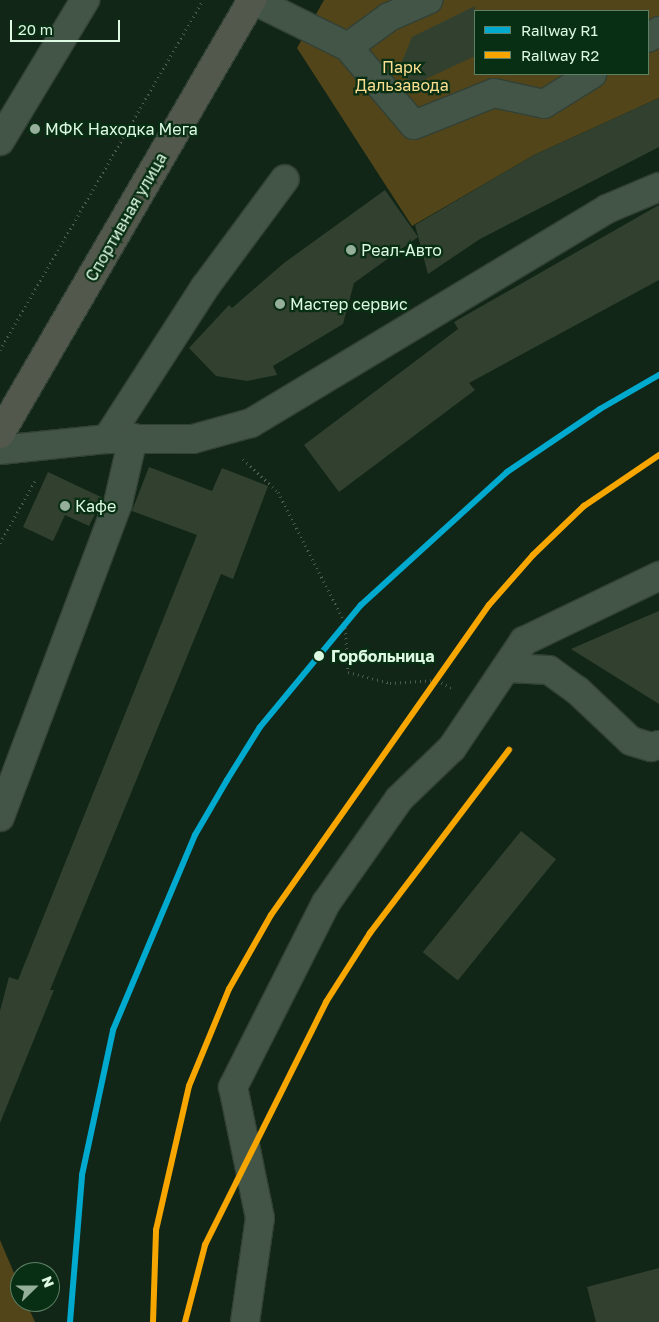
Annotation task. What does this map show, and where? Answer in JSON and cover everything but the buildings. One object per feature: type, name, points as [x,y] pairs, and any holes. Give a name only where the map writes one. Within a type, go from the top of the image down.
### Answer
[{"type":"main road","name":"Спортивная улица","points":[[0,434],[252,0]]},
{"type":"street","points":[[0,141],[85,0]]},
{"type":"street","points":[[252,0],[348,47],[414,125],[494,93],[544,104],[590,75]]},
{"type":"street","points":[[348,47],[394,9],[428,0]]},
{"type":"street","points":[[0,817],[118,503],[120,438],[206,287],[285,179]]},
{"type":"street","points":[[0,450],[120,438],[193,439],[251,423],[599,213],[659,187]]},
{"type":"street","points":[[244,1322],[260,1218],[233,1087],[326,904],[399,799],[452,748],[524,641],[659,576]]},
{"type":"street","points":[[507,668],[549,670],[577,690],[631,741],[651,747],[659,745]]},
{"type":"path","points":[[0,350],[203,0]]},
{"type":"path","points":[[215,433],[278,492],[345,623],[348,672],[390,683],[437,680],[482,706]]},
{"type":"path","points":[[0,543],[56,444]]},
{"type":"green space","name":"Парк Дальзавода","points":[[324,0],[659,0],[659,98],[534,155],[412,226],[297,48]]},
{"type":"green space","points":[[0,1240],[10,1264],[10,1312],[30,1312],[35,1322],[0,1322]]},
{"type":"railway","points":[[153,1322],[156,1230],[189,1086],[229,989],[271,915],[489,605],[533,555],[584,506],[659,455]]},
{"type":"railway","points":[[185,1322],[205,1245],[326,1002],[370,933],[509,750]]},
{"type":"rail line","name":"R1","points":[[70,1322],[82,1175],[113,1030],[195,835],[227,780],[260,727],[361,605],[507,472],[600,409],[659,375]]},
{"type":"rail line","name":"R2","points":[[153,1322],[156,1230],[189,1086],[229,989],[271,915],[489,605],[533,555],[584,506],[659,455]]},
{"type":"rail line","name":"R2","points":[[185,1322],[205,1245],[326,1002],[370,933],[509,750]]},
{"type":"place","name":"МФК Находка Мега","points":[[35,129]]},
{"type":"place","name":"Реал-Авто","points":[[351,250]]},
{"type":"place","name":"Мастер сервис","points":[[280,304]]},
{"type":"place","name":"Кафе","points":[[65,506]]},
{"type":"place","name":"Горбольница","points":[[319,656]]}]
